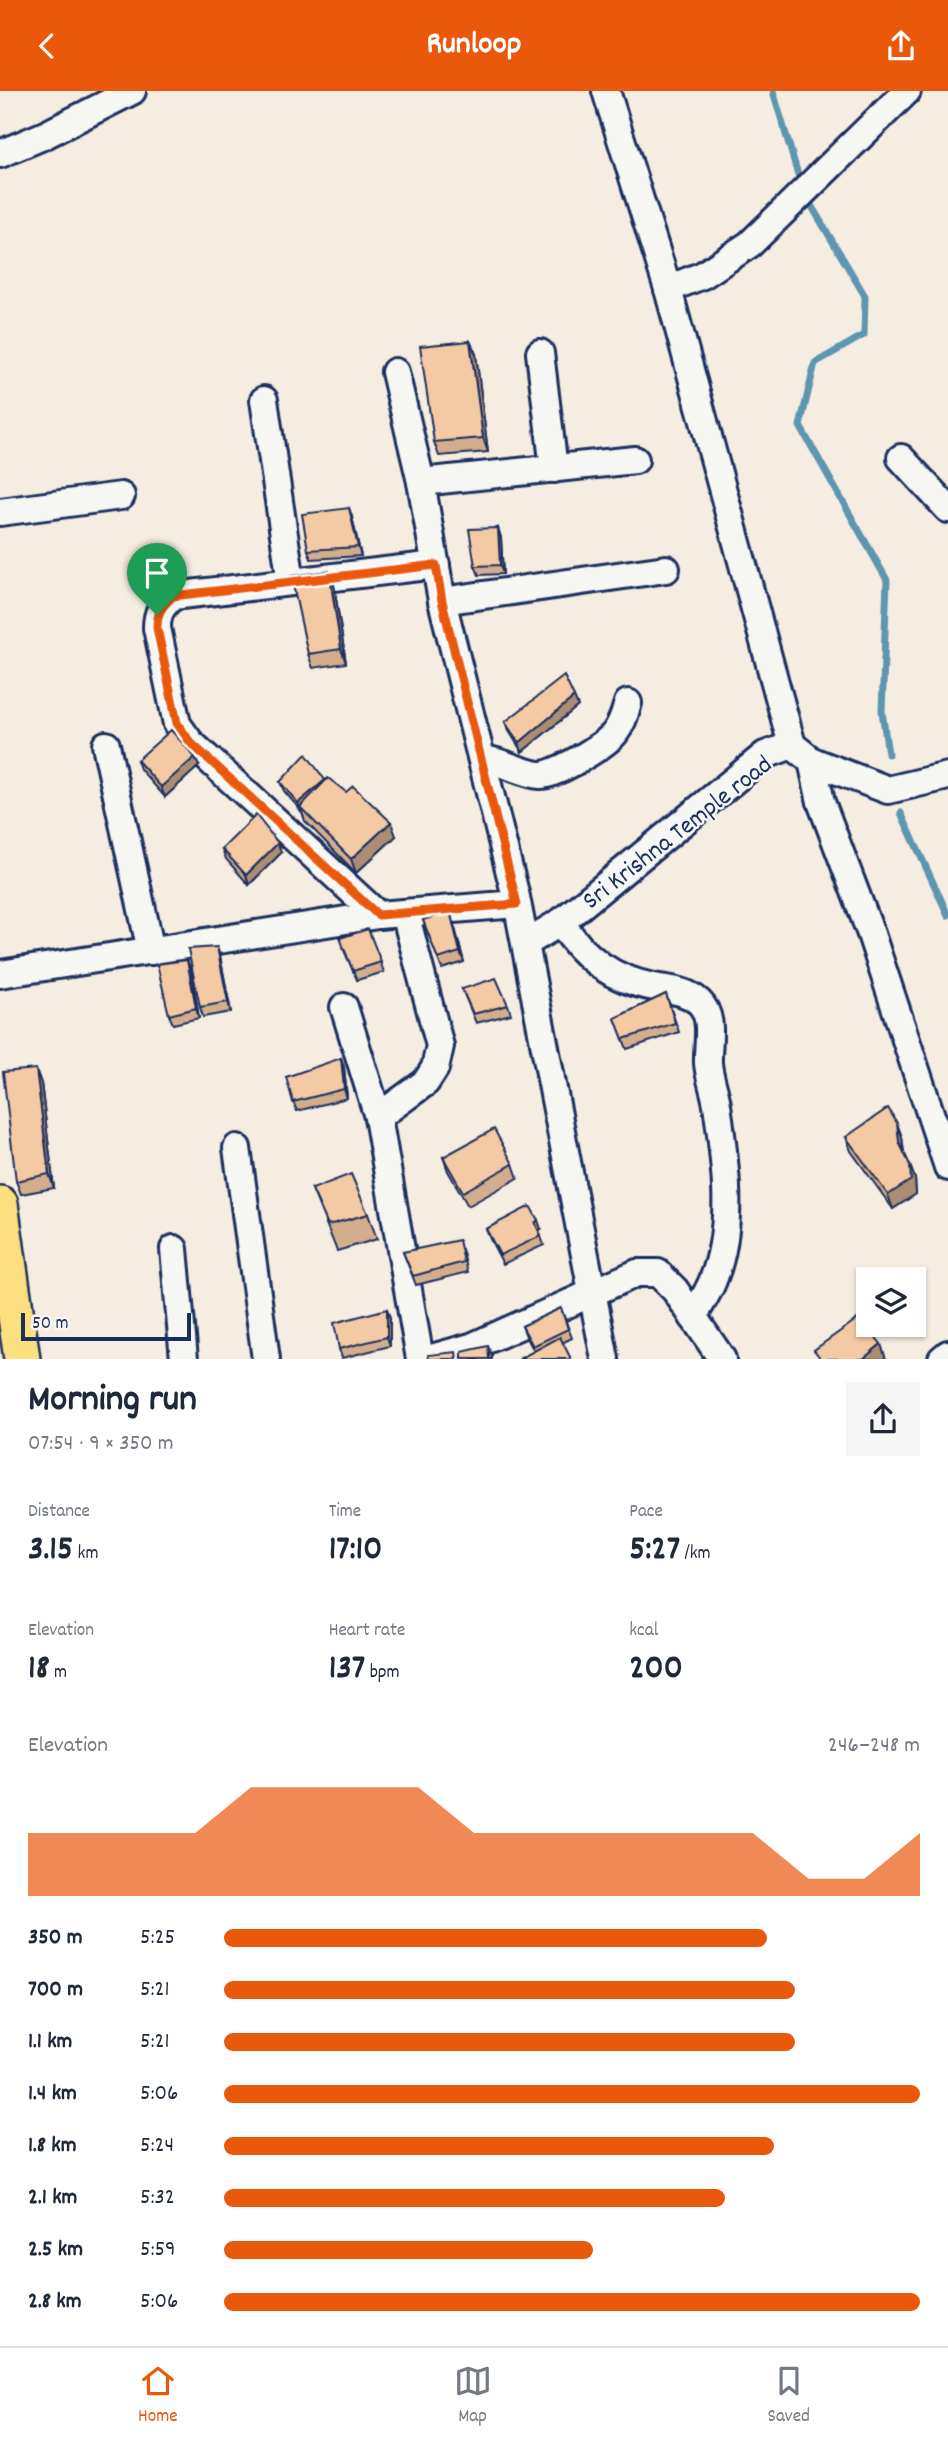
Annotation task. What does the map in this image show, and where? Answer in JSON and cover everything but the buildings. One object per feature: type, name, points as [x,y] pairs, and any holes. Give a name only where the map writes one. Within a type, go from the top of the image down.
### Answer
[{"type":"main road","points":[[0,1204],[22,1359]]},
{"type":"street","points":[[0,154],[45,135],[132,91]]},
{"type":"street","points":[[606,91],[668,289],[802,753],[871,933],[948,1167]]},
{"type":"street","points":[[668,289],[703,275],[750,244],[907,91]]},
{"type":"street","points":[[540,353],[554,469]]},
{"type":"street","points":[[395,372],[421,482],[442,601],[526,943],[604,1359]]},
{"type":"street","points":[[264,400],[291,582]]},
{"type":"street","points":[[901,458],[948,509]]},
{"type":"street","points":[[421,482],[635,460]]},
{"type":"street","points":[[0,512],[121,496]]},
{"type":"street","points":[[378,915],[190,742],[177,723],[157,628],[157,615],[173,596],[436,565]]},
{"type":"street","points":[[442,601],[666,569]]},
{"type":"street","points":[[482,759],[497,761],[543,776],[556,772],[616,731],[628,702]]},
{"type":"street","points":[[106,745],[151,950]]},
{"type":"street","name":"Sri Krishna Temple road","points":[[526,943],[561,922],[765,755],[802,753],[888,790],[948,776]]},
{"type":"street","points":[[0,974],[378,915],[517,904]]},
{"type":"street","points":[[378,1117],[426,1082],[435,1069],[440,1046],[405,913]]},
{"type":"street","points":[[561,922],[587,957],[617,977],[651,987],[679,991],[699,1002],[708,1019],[708,1066],[717,1103],[727,1211],[714,1279],[693,1317]]},
{"type":"street","points":[[344,1007],[378,1117],[420,1359]]},
{"type":"street","points":[[237,1148],[266,1359]]},
{"type":"street","points":[[174,1249],[184,1359]]},
{"type":"street","points":[[428,1359],[471,1347],[637,1273],[658,1273],[675,1290],[722,1359]]},
{"type":"street","points":[[942,1359],[948,1355]]},
{"type":"waterway","points":[[773,91],[799,178]]},
{"type":"waterway","points":[[811,205],[865,296],[864,335],[815,363],[800,426],[887,580],[882,711],[888,754]]},
{"type":"waterway","points":[[901,813],[948,915]]},
{"type":"route","points":[[436,565],[442,601],[517,904],[378,915],[190,742],[177,723],[157,628],[157,615],[173,596],[436,565]]}]
